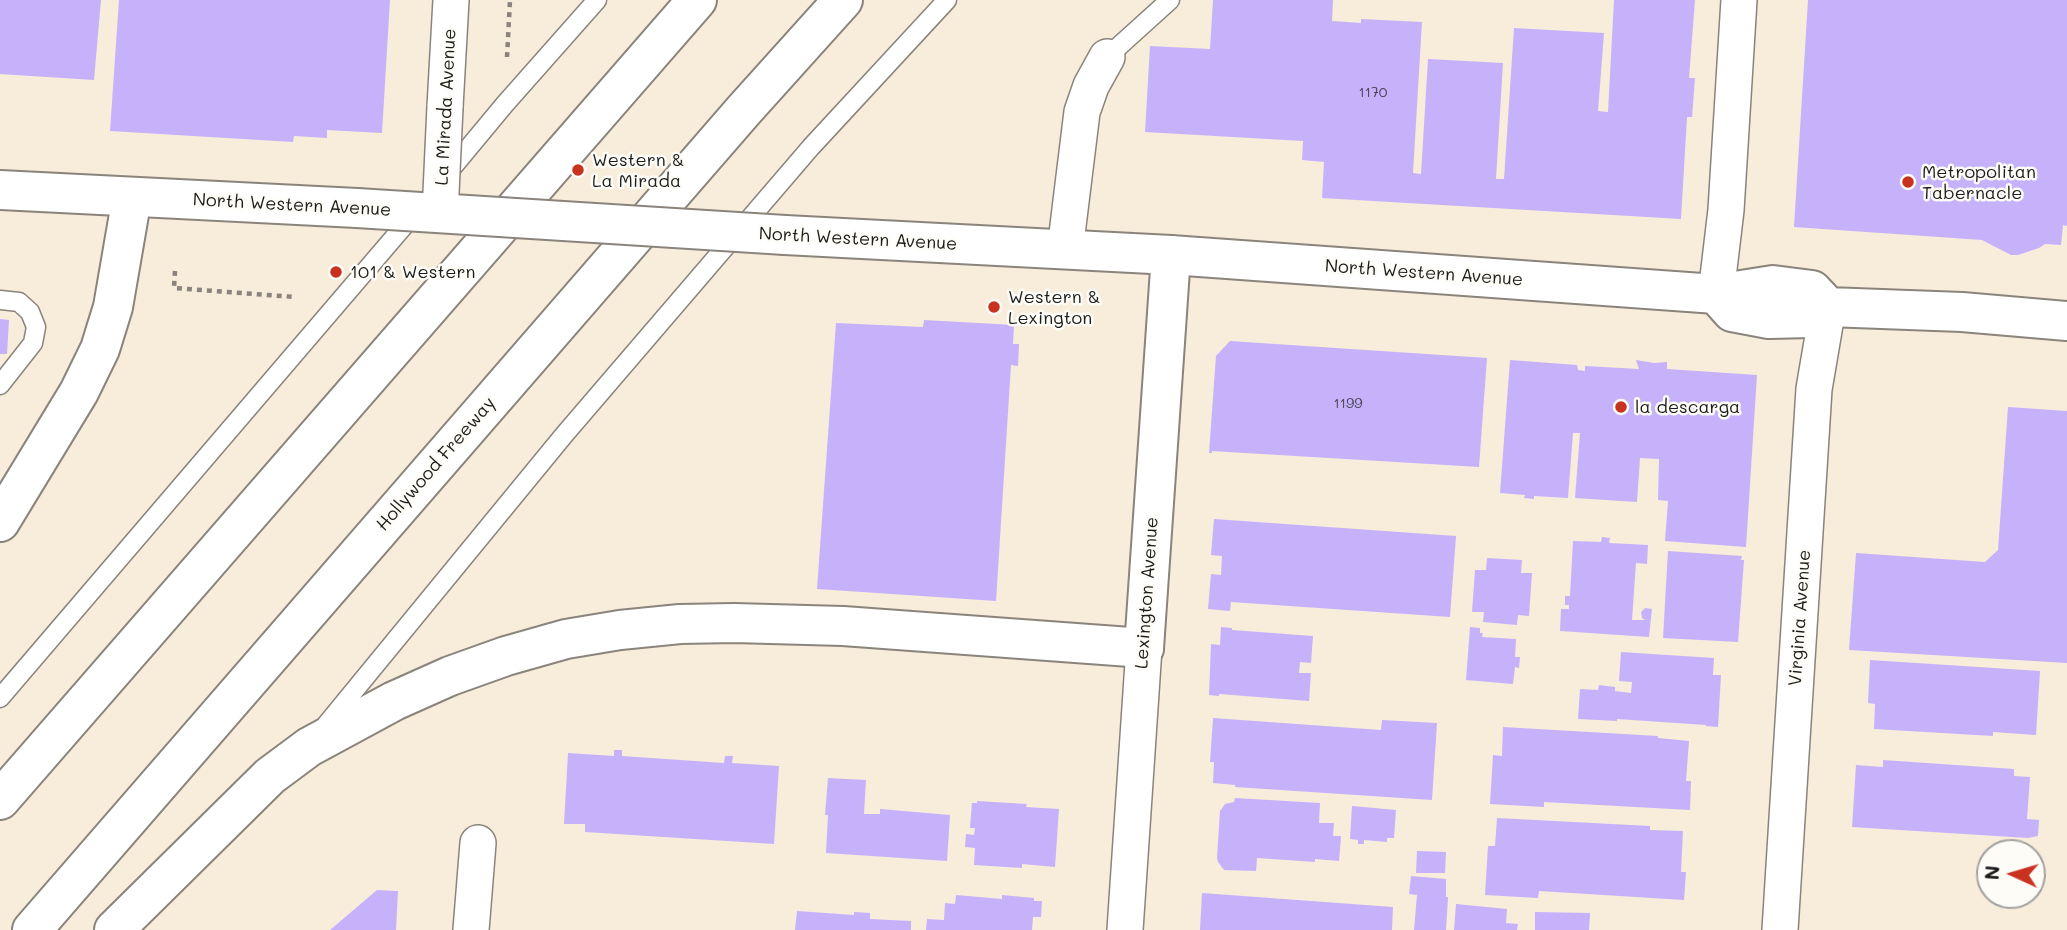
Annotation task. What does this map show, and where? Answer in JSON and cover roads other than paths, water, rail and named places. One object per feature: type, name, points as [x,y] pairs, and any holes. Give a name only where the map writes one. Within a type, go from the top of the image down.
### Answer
[{"type":"main road","points":[[0,800],[697,0]]},
{"type":"main road","name":"Hollywood Freeway","points":[[32,930],[725,131],[843,0]]},
{"type":"main road","name":"North Western Avenue","points":[[0,190],[1171,255],[1716,294]]},
{"type":"main road","points":[[0,522],[79,392],[100,349],[113,307],[132,197]]},
{"type":"main road","name":"Lexington Avenue","points":[[1144,648],[1171,255]]},
{"type":"main road","points":[[1716,294],[1732,312],[1769,319],[1812,318],[1828,307],[1962,312],[2067,321]]},
{"type":"main road","points":[[114,930],[270,776],[309,747],[394,701],[461,672],[566,639],[680,624],[734,623],[829,625],[1144,648]]},
{"type":"street","name":"La Mirada Avenue","points":[[440,214],[451,0]]},
{"type":"street","points":[[1716,294],[1726,210],[1739,0]]},
{"type":"street","points":[[1065,250],[1082,112],[1091,86],[1107,57]]},
{"type":"street","name":"Virginia Avenue","points":[[1780,930],[1814,389],[1828,307]]},
{"type":"street","name":"Lexington Avenue","points":[[1125,930],[1144,648]]},
{"type":"street","points":[[471,930],[478,843]]},
{"type":"lane","points":[[0,698],[505,104],[597,0]]},
{"type":"lane","points":[[309,747],[564,435],[811,147],[947,0]]},
{"type":"lane","points":[[1107,57],[1170,0]]},
{"type":"lane","points":[[0,300],[19,302],[30,312],[36,327],[33,343],[0,385]]},
{"type":"place","name":"Western & La Mirada","points":[[578,170]]},
{"type":"place","name":"Metropolitan Tabernacle","points":[[1908,182]]},
{"type":"place","name":"101 & Western","points":[[336,272]]},
{"type":"place","name":"Western & Lexington","points":[[994,307]]},
{"type":"place","name":"la descarga","points":[[1621,407]]}]
